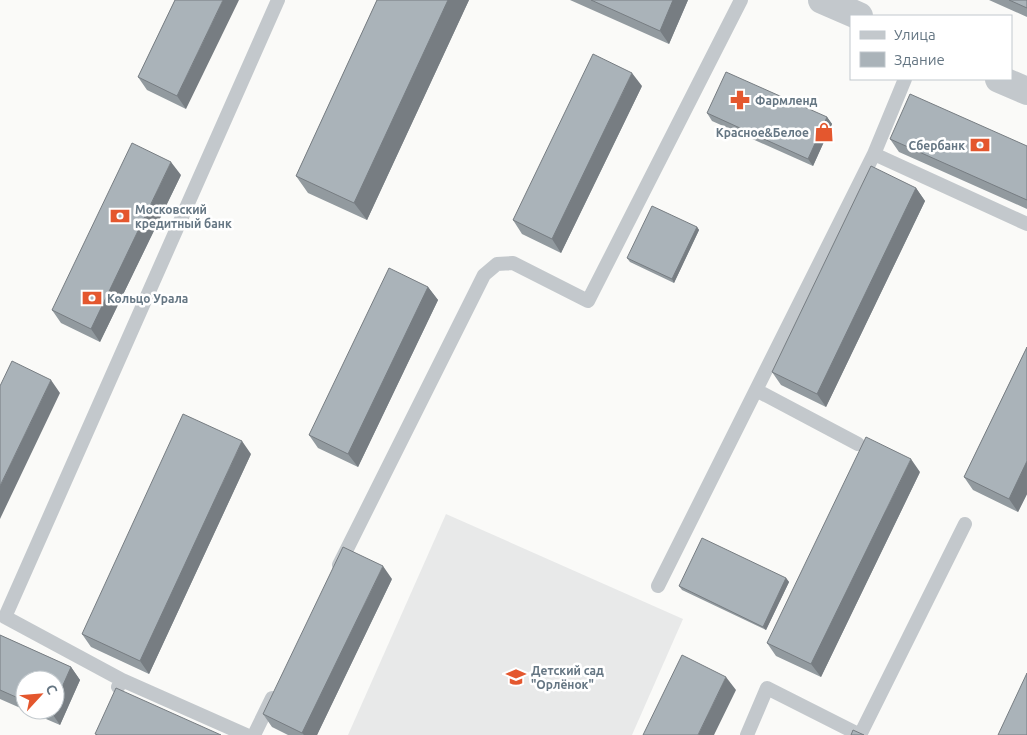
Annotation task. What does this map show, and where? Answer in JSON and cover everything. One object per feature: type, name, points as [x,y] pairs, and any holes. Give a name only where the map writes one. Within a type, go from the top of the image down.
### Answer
[{"type":"street","points":[[822,0],[857,15]]},
{"type":"street","points":[[1002,80],[1027,91]]},
{"type":"lane","points":[[246,735],[122,680],[5,617],[278,0]]},
{"type":"lane","points":[[333,576],[484,276],[497,264],[513,263],[588,301],[741,0]]},
{"type":"lane","points":[[658,586],[874,154],[905,80]]},
{"type":"lane","points":[[874,154],[1027,224]]},
{"type":"lane","points":[[756,390],[858,444]]},
{"type":"lane","points":[[747,735],[767,688],[860,735],[965,524]]},
{"type":"lane","points":[[110,704],[122,680]]},
{"type":"lane","points":[[254,735],[280,682]]},
{"type":"shaded area","name":"Детский сад \"Орлёнок\"","points":[[446,514],[683,619],[632,735],[348,735]]},
{"type":"building","points":[[175,0],[223,0],[177,96],[138,77]]},
{"type":"building","points":[[377,0],[448,0],[354,203],[296,176]]},
{"type":"building","points":[[591,0],[673,0],[660,31]]},
{"type":"building","points":[[1009,0],[1027,0],[1027,8]]},
{"type":"building","points":[[593,54],[632,73],[552,239],[513,220]]},
{"type":"building","points":[[726,72],[827,117],[808,159],[707,113]]},
{"type":"building","points":[[910,94],[1027,146],[1027,200],[890,139]]},
{"type":"building","points":[[132,143],[171,162],[91,329],[52,310]]},
{"type":"building","points":[[871,166],[916,188],[817,394],[772,372]]},
{"type":"building","points":[[652,206],[697,227],[672,279],[627,258]]},
{"type":"building","points":[[389,268],[428,287],[348,454],[309,435]]},
{"type":"building","points":[[1027,347],[1027,461],[1009,499],[964,477]]},
{"type":"building","points":[[12,361],[51,380],[0,486],[0,386]]},
{"type":"building","points":[[183,414],[242,441],[140,661],[82,634]]},
{"type":"building","points":[[866,437],[911,459],[811,664],[767,643]]},
{"type":"building","points":[[702,538],[786,578],[763,627],[679,586]]},
{"type":"building","points":[[343,547],[383,566],[302,733],[263,714]]},
{"type":"building","points":[[0,635],[71,667],[65,680],[65,670],[15,670],[15,697],[0,690]]},
{"type":"building","points":[[682,655],[726,677],[698,735],[643,735]]},
{"type":"building","points":[[1027,673],[1027,735],[998,735]]},
{"type":"building","points":[[116,688],[221,735],[95,734]]},
{"type":"building","points":[[853,730],[864,735],[851,735]]},
{"type":"place","name":"Фармленд","points":[[740,100]]},
{"type":"place","name":"Красное&Белое","points":[[824,132]]},
{"type":"place","name":"Сбербанк","points":[[980,145]]},
{"type":"place","name":"Московский кредитный банк","points":[[120,216]]},
{"type":"place","name":"Кольцо Урала","points":[[92,298]]},
{"type":"place","name":"Детский сад \"Орлёнок\"","points":[[516,677]]}]
